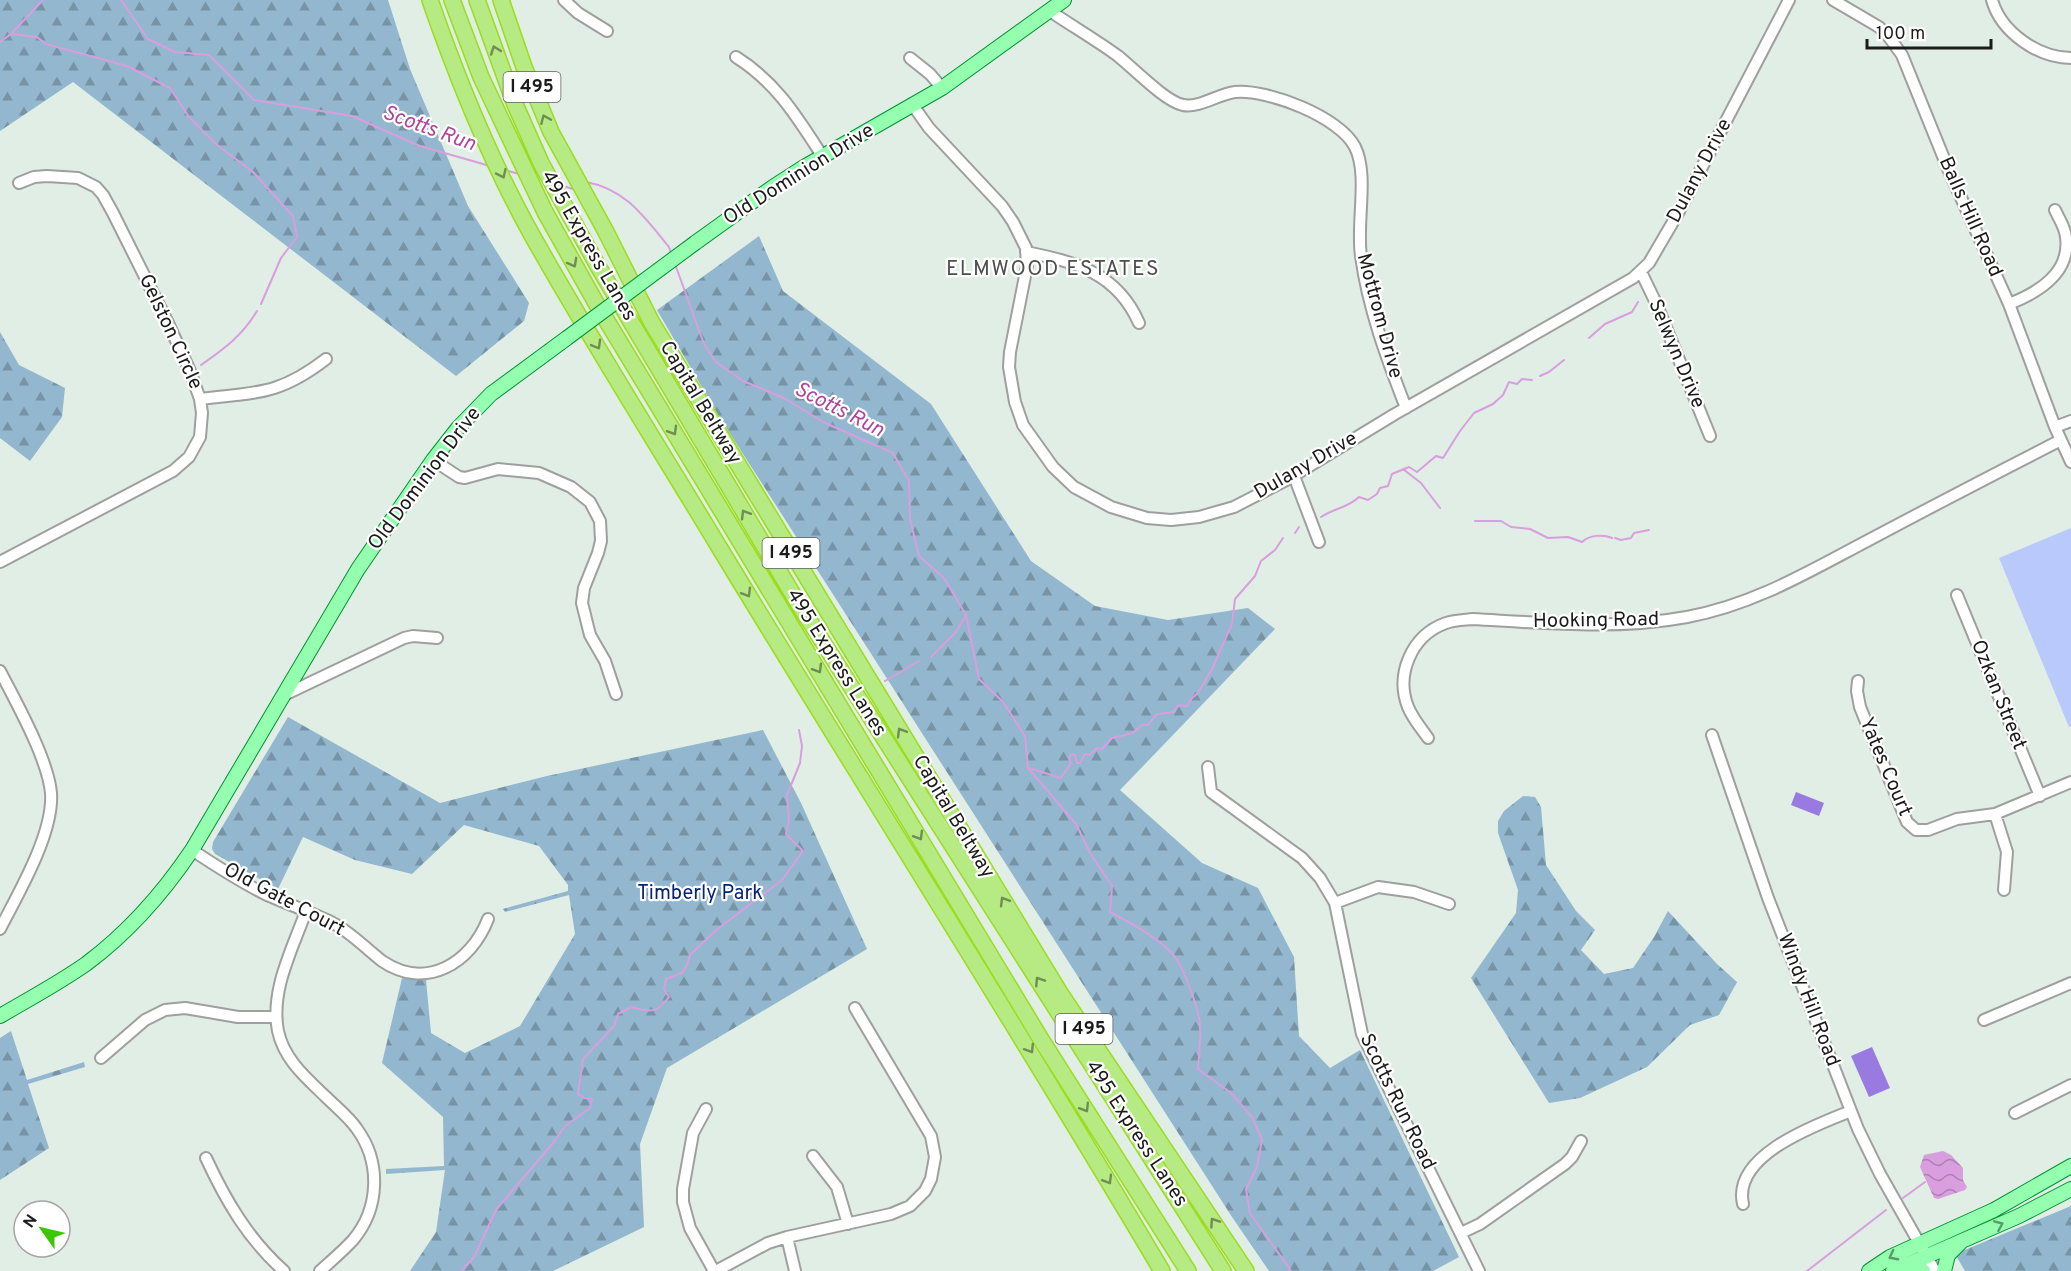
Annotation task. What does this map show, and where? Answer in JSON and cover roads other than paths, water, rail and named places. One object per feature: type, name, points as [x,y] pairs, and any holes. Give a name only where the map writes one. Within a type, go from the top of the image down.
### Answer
[{"type":"highway","name":"I 495","points":[[430,0],[458,76],[515,203],[533,237],[808,695],[1046,1075],[1162,1271]]},
{"type":"highway","name":"495 Express Lanes","points":[[452,0],[481,77],[544,212],[660,410],[1042,1041],[1188,1271]]},
{"type":"highway","name":"495 Express Lanes","points":[[477,0],[514,102],[541,163],[571,220],[804,613],[1223,1271]]},
{"type":"highway","name":"Capital Beltway","points":[[501,0],[536,98],[551,132],[605,230],[652,323],[1060,993],[1246,1271]]},
{"type":"main road","name":"Old Dominion Drive","points":[[0,1016],[84,965],[118,939],[162,892],[192,850],[367,554],[433,460],[458,428],[491,394],[773,187],[942,88],[1064,0]]},
{"type":"main road","points":[[1893,1271],[1922,1250],[2071,1166]]},
{"type":"main road","points":[[1869,1271],[1890,1257],[1970,1236],[2019,1216],[2071,1189]]},
{"type":"main road","points":[[1944,1271],[1948,1255],[1970,1236]]},
{"type":"main road","points":[[1899,1271],[1908,1268],[1923,1271]]},
{"type":"street","points":[[564,0],[578,13],[607,31]]},
{"type":"street","name":"Dulany Drive","points":[[912,104],[928,128],[1002,206],[1017,230],[1026,252],[1027,266],[1010,352],[1010,367],[1015,402],[1020,419],[1030,437],[1053,467],[1070,484],[1088,496],[1130,514],[1164,520],[1184,520],[1199,518],[1234,507],[1294,476],[1406,408],[1601,298],[1641,272],[1649,263],[1672,223],[1789,0]]},
{"type":"street","name":"Balls Hill Road","points":[[1833,0],[1879,27],[1902,55],[1949,171],[2008,304],[2055,428],[2071,462]]},
{"type":"street","points":[[1992,0],[1999,17],[2013,33],[2043,52],[2071,58]]},
{"type":"street","name":"Mottrom Drive","points":[[1050,11],[1116,55],[1174,102],[1190,106],[1232,93],[1262,94],[1312,112],[1350,138],[1356,148],[1361,168],[1359,242],[1366,286],[1406,408]]},
{"type":"street","points":[[736,57],[759,72],[771,84],[802,124],[823,157]]},
{"type":"street","points":[[910,58],[930,74],[942,88]]},
{"type":"street","name":"Gelston Circle","points":[[0,562],[181,465],[196,447],[200,437],[202,413],[200,399],[190,371],[103,195],[88,182],[72,176],[34,177],[19,183]]},
{"type":"street","points":[[2008,304],[2041,289],[2050,282],[2061,265],[2065,255],[2066,237],[2055,210]]},
{"type":"street","points":[[1026,252],[1064,259],[1094,272],[1120,292],[1139,323]]},
{"type":"street","name":"Selwyn Drive","points":[[1641,272],[1656,303],[1710,436]]},
{"type":"street","points":[[200,399],[269,390],[300,378],[326,359]]},
{"type":"street","points":[[2055,428],[2071,421]]},
{"type":"street","name":"Hooking Road","points":[[1428,738],[1408,707],[1404,678],[1413,650],[1420,641],[1438,627],[1455,621],[1473,619],[1571,624],[1630,624],[1688,617],[1723,609],[1773,591],[1799,578],[2061,440]]},
{"type":"street","points":[[433,460],[459,477],[465,478],[498,469],[539,473],[572,487],[590,502],[600,521],[601,541],[584,588],[582,603],[590,635],[605,661],[616,694]]},
{"type":"street","points":[[1294,476],[1319,542]]},
{"type":"street","name":"Ozkan Street","points":[[1957,595],[2040,796]]},
{"type":"street","points":[[282,696],[404,638],[413,636],[437,638]]},
{"type":"street","points":[[0,671],[36,746],[49,780],[51,792],[49,818],[38,851],[0,929]]},
{"type":"street","name":"Yates Court","points":[[1858,681],[1860,707],[1907,822],[1916,830],[1928,830],[1958,819],[1995,814],[2071,782]]},
{"type":"street","name":"Windy Hill Road","points":[[1712,735],[1768,900],[1851,1111],[1880,1174],[1935,1271]]},
{"type":"street","name":"Scotts Run Road","points":[[1208,767],[1210,792],[1302,858],[1320,878],[1335,903],[1362,1034],[1479,1271]]},
{"type":"street","points":[[1995,814],[2007,852],[2004,890]]},
{"type":"street","name":"Old Gate Court","points":[[192,850],[250,885],[344,929],[383,961],[405,971],[427,973],[448,967],[465,956],[479,938],[488,919]]},
{"type":"street","points":[[1335,903],[1378,887],[1414,892],[1449,904]]},
{"type":"street","points":[[306,911],[280,986],[276,1017],[282,1046],[302,1074],[356,1128],[364,1140],[373,1166],[374,1193],[367,1219],[353,1240],[320,1271]]},
{"type":"street","points":[[1984,1020],[2071,983]]},
{"type":"street","points":[[101,1058],[145,1020],[165,1010],[185,1008],[229,1016],[276,1017]]},
{"type":"street","points":[[706,1109],[693,1133],[683,1189],[683,1202],[690,1228],[715,1271],[751,1251],[788,1237],[891,1214],[910,1206],[925,1191],[931,1179],[935,1157],[931,1136],[855,1008]]},
{"type":"street","points":[[2015,1113],[2071,1085]]},
{"type":"street","points":[[1743,1204],[1744,1181],[1763,1158],[1795,1134],[1851,1111]]},
{"type":"street","points":[[1461,1233],[1480,1224],[1565,1164],[1581,1141]]},
{"type":"street","points":[[813,1156],[837,1187],[848,1224]]},
{"type":"street","points":[[206,1158],[243,1226],[262,1251],[284,1271]]},
{"type":"street","points":[[788,1237],[795,1271]]},
{"type":"water","points":[[1943,1151],[1951,1155],[1963,1168],[1963,1180],[1967,1187],[1965,1190],[1938,1199],[1934,1198],[1920,1167],[1924,1155]]},
{"type":"waterway","name":"Scotts Run","points":[[0,42],[11,34],[43,0]]},
{"type":"waterway","name":"Scotts Run","points":[[121,0],[148,39],[175,52],[209,55],[254,100],[352,116],[420,146],[490,166]]},
{"type":"waterway","points":[[11,34],[37,37],[46,44],[127,66],[170,88],[189,117],[216,144],[253,172],[293,216],[297,237],[281,258],[261,304]]},
{"type":"waterway","name":"Scotts Run","points":[[505,170],[519,174]]},
{"type":"waterway","name":"Scotts Run","points":[[586,182],[612,191],[634,206],[669,247],[671,253]]},
{"type":"waterway","name":"Scotts Run","points":[[559,185],[577,190]]},
{"type":"waterway","name":"Scotts Run","points":[[675,264],[704,344],[716,362],[743,381],[784,398],[823,422],[893,453],[909,481],[910,519],[919,556],[944,578],[966,615],[979,679],[1003,702],[1025,736],[1028,768],[1076,824],[1090,853],[1112,886],[1110,912],[1162,944],[1175,957],[1183,971],[1199,1020],[1198,1069],[1231,1093],[1252,1117],[1262,1140],[1257,1167],[1246,1189],[1250,1213],[1291,1271]]},
{"type":"waterway","points":[[1589,338],[1605,324],[1632,312],[1638,302]]},
{"type":"waterway","points":[[201,365],[232,341],[257,311]]},
{"type":"waterway","points":[[1540,376],[1564,360]]},
{"type":"waterway","points":[[1321,517],[1359,497],[1368,500],[1377,494],[1380,488],[1388,486],[1392,474],[1409,467],[1417,472],[1436,456],[1443,458],[1474,413],[1493,404],[1503,395],[1509,382],[1517,384],[1522,379],[1532,380]]},
{"type":"waterway","points":[[1403,469],[1421,483],[1440,508]]},
{"type":"waterway","points":[[1475,521],[1501,521],[1511,527],[1530,529],[1548,538],[1568,537],[1582,542],[1596,536],[1612,538]]},
{"type":"waterway","points":[[1295,533],[1299,527]]},
{"type":"waterway","points":[[1615,538],[1621,540],[1631,538],[1634,533],[1649,530]]},
{"type":"waterway","points":[[1029,768],[1061,778],[1071,763],[1069,757],[1072,754],[1075,755],[1077,763],[1080,763],[1085,754],[1090,755],[1097,748],[1102,749],[1112,738],[1133,733],[1142,725],[1148,725],[1157,714],[1174,712],[1178,705],[1187,706],[1198,693],[1212,669],[1232,624],[1235,599],[1255,576],[1261,561],[1275,550],[1283,538]]},
{"type":"waterway","points":[[931,657],[956,632],[966,615]]},
{"type":"waterway","points":[[885,681],[919,661]]},
{"type":"waterway","points":[[462,1271],[474,1257],[496,1210],[565,1126],[590,1108],[592,1099],[578,1094],[583,1059],[614,1026],[618,1014],[631,1007],[648,1011],[657,1009],[669,997],[664,989],[666,979],[682,973],[690,955],[715,931],[782,880],[803,851],[786,834],[789,820],[787,795],[800,763],[802,746],[799,730]]},
{"type":"waterway","points":[[1903,1198],[1925,1182]]},
{"type":"waterway","points":[[1807,1271],[1886,1210]]},
{"type":"district","name":"ELMWOOD ESTATES","points":[[1053,269]]},
{"type":"park label","name":"Timberly Park","points":[[700,894]]}]
